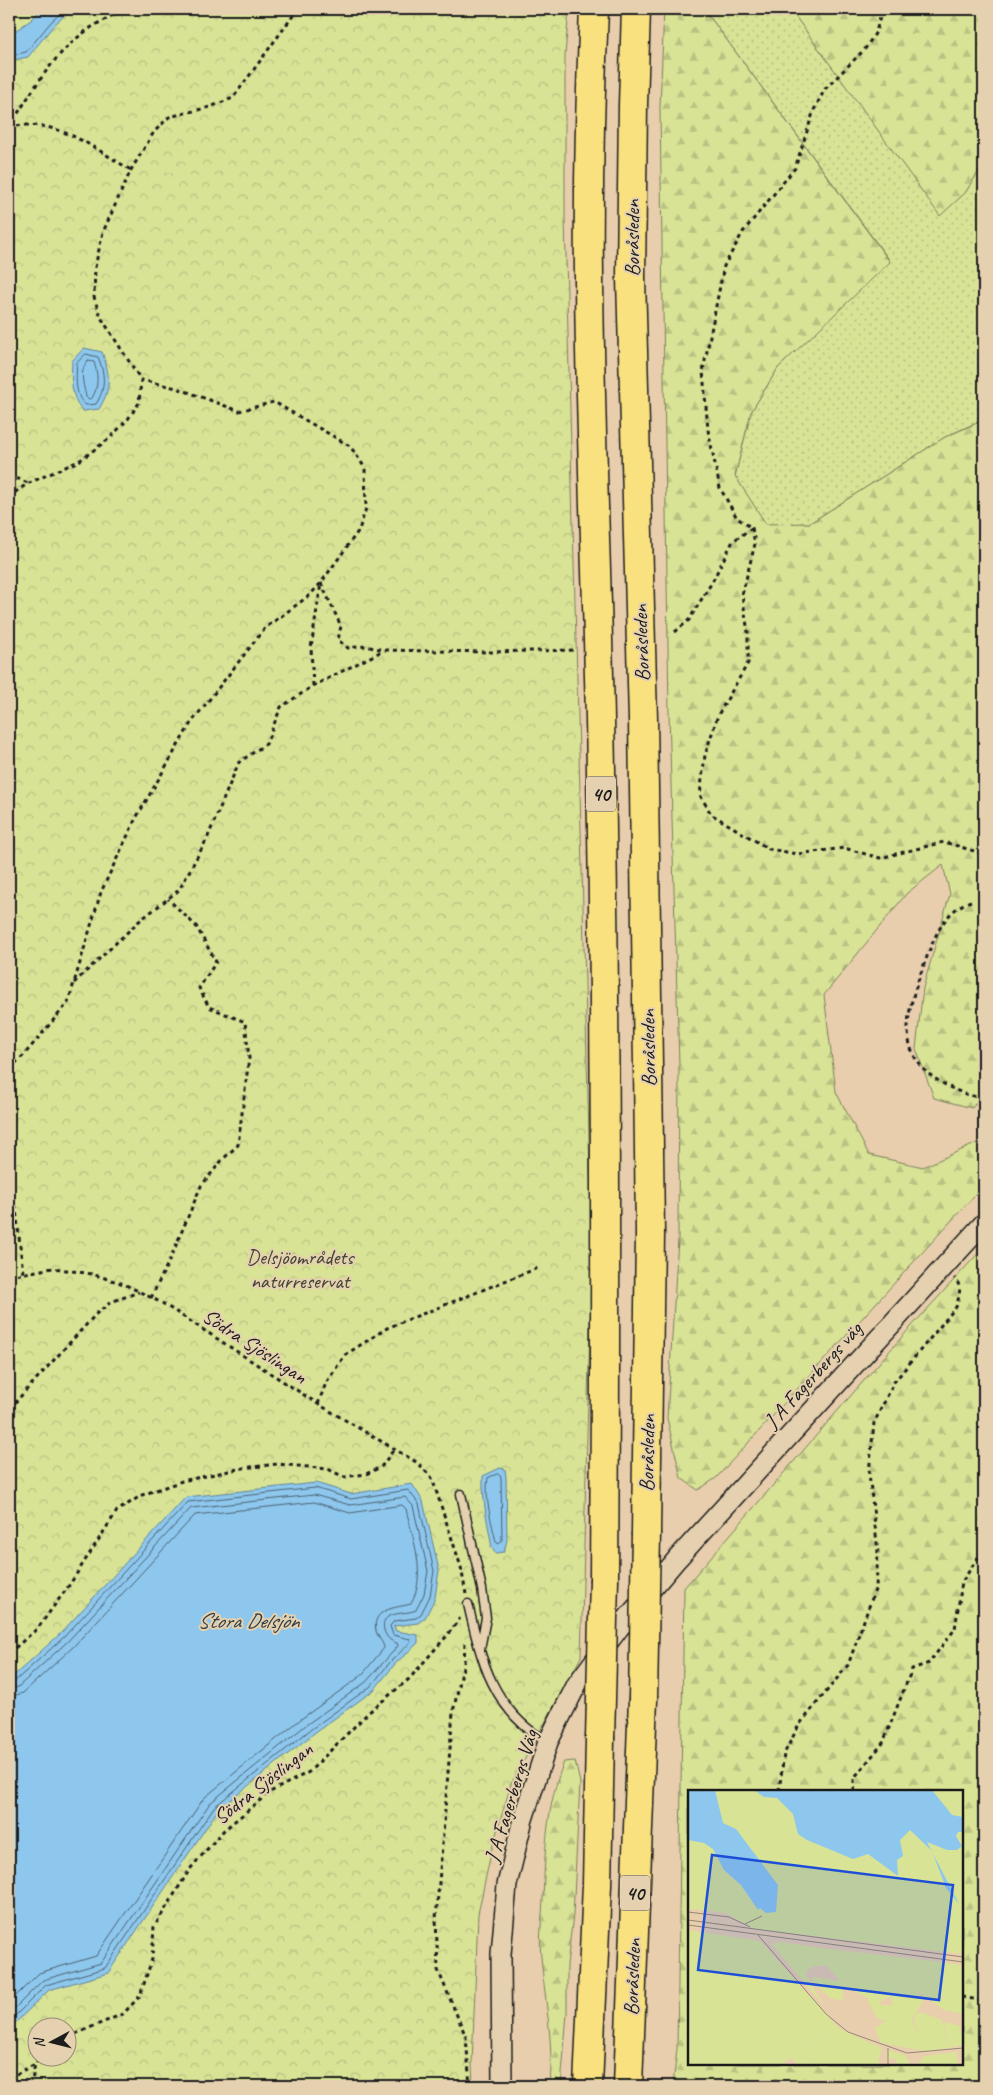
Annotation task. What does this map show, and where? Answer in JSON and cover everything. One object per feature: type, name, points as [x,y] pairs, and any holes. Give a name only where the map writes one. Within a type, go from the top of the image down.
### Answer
[{"type":"highway","name":"Boråsleden","points":[[588,2086],[597,1885],[604,1579],[606,1235],[600,719],[589,277],[590,102],[594,9]]},
{"type":"highway","name":"Boråsleden","points":[[628,2086],[643,1699],[650,1234],[643,719],[631,278],[636,9]]},
{"type":"street","name":"J A Fagerbergs väg","points":[[677,1559],[984,1223]]},
{"type":"street","name":"J A Fagerbergs Väg","points":[[502,2086],[501,1954],[508,1885],[522,1819],[548,1742],[577,1684],[619,1628],[677,1559]]},
{"type":"lane","points":[[461,1494],[482,1589],[486,1618],[479,1653]]},
{"type":"lane","points":[[468,1604],[479,1653],[504,1706],[535,1735],[548,1742]]},
{"type":"path","points":[[9,127],[50,64],[74,39],[105,18],[127,9]]},
{"type":"path","points":[[9,498],[29,483],[79,461],[110,438],[128,419],[139,403],[141,380],[100,316],[94,297],[95,267],[103,232],[131,170],[154,132],[168,117],[210,107],[233,98],[298,9]]},
{"type":"path","points":[[882,9],[876,32],[865,49],[825,89],[814,110],[795,168],[743,232],[724,266],[703,371],[708,430],[720,488],[736,518],[752,528],[755,544],[742,595],[748,632],[748,663],[718,715],[705,755],[700,794],[711,814],[769,849],[797,854],[844,848],[880,858],[944,842],[984,854]]},
{"type":"path","points":[[9,127],[26,124],[48,126],[70,134],[131,170]]},
{"type":"path","points":[[9,1068],[23,1056],[68,1003],[101,892],[135,820],[191,723],[265,628],[310,595],[321,582],[359,530],[366,508],[364,468],[350,446],[274,402],[239,411],[177,388],[141,380]]},
{"type":"path","points":[[9,475],[29,483]]},
{"type":"path","points":[[675,632],[689,620],[712,582],[733,541],[752,528]]},
{"type":"path","points":[[321,582],[341,626],[338,640],[348,648],[365,646],[384,650],[489,652],[576,650]]},
{"type":"path","points":[[313,686],[311,648],[321,582]]},
{"type":"path","points":[[74,984],[138,922],[179,890],[206,839],[239,762],[266,744],[281,707],[313,686],[384,650]]},
{"type":"path","points":[[151,1298],[171,1257],[201,1186],[223,1159],[238,1145],[249,1058],[245,1022],[209,1007],[199,988],[216,962],[196,926],[168,899]]},
{"type":"path","points":[[971,901],[963,904],[940,924],[911,1003],[906,1033],[911,1053],[927,1075],[967,1096],[984,1098]]},
{"type":"path","points":[[9,1182],[16,1208],[23,1273]]},
{"type":"path","points":[[318,1404],[326,1383],[345,1355],[386,1328],[540,1267]]},
{"type":"path","name":"Södra Sjöslingan","points":[[9,1276],[53,1268],[92,1274],[124,1284],[151,1298],[318,1404],[418,1463],[432,1478],[461,1567],[465,1592]]},
{"type":"path","points":[[778,1790],[784,1754],[799,1725],[848,1665],[876,1587],[878,1552],[869,1473],[874,1423],[894,1382],[956,1307],[960,1293],[958,1281]]},
{"type":"path","points":[[9,1409],[97,1313],[111,1302],[139,1292]]},
{"type":"path","points":[[9,1653],[38,1628],[70,1584],[117,1511],[142,1495],[182,1481],[252,1467],[278,1464],[328,1469],[344,1477],[366,1474],[381,1467],[395,1448]]},
{"type":"path","points":[[854,1790],[854,1778],[883,1744],[912,1669],[929,1663],[955,1629],[962,1582],[984,1548]]},
{"type":"path","points":[[468,1604],[464,1663],[453,1712],[436,1919],[438,1970],[466,2037],[470,2086]]},
{"type":"path","name":"Södra Sjöslingan","points":[[78,2033],[123,2014],[140,1996],[152,1959],[154,1927],[190,1869],[224,1830],[270,1792],[309,1772],[369,1712],[409,1679],[450,1632],[468,1604]]},
{"type":"path","points":[[963,1997],[984,2001]]},
{"type":"path","points":[[9,2078],[28,2068]]},
{"type":"path","points":[[31,2086],[34,2068]]},
{"type":"green space","name":"Delsjöområdets naturreservat","points":[[9,9],[569,9],[565,55],[565,219],[592,1252],[581,1657],[511,1784],[492,1848],[478,1914],[472,2064],[473,2086],[9,2086]]},
{"type":"green space","points":[[664,9],[704,9],[890,262],[778,368],[751,412],[735,476],[766,524],[810,523],[945,437],[984,420],[984,784],[979,795],[979,840],[984,841],[984,1092],[972,1108],[934,1098],[916,1049],[923,988],[950,894],[943,865],[907,893],[824,995],[836,1092],[869,1155],[923,1167],[984,1140],[984,1185],[716,1478],[698,1490],[681,1478],[667,1418],[678,1239],[679,1065],[669,712],[660,108]]},
{"type":"green space","points":[[704,9],[790,9],[940,215],[965,193],[984,163],[984,419],[945,437],[810,523],[766,525],[735,476],[751,412],[778,368],[890,261]]},
{"type":"green space","points":[[790,9],[984,9],[984,163],[965,193],[940,216]]},
{"type":"green space","points":[[984,1247],[984,2086],[673,2086],[677,2049],[684,1588],[900,1339]]},
{"type":"green space","points":[[575,1761],[580,1783],[573,1915],[567,1965],[567,2013],[561,2086],[550,2086],[550,2038],[540,1943],[546,1847],[553,1796],[558,1779],[564,1762]]},
{"type":"water","points":[[42,9],[72,9],[54,25],[28,57],[9,61],[9,35],[31,20]]},
{"type":"water","points":[[84,348],[102,352],[107,367],[108,388],[99,409],[83,411],[76,400],[72,388],[71,374],[72,361]]},
{"type":"water","points":[[500,1468],[505,1469],[506,1477],[507,1540],[504,1552],[495,1553],[492,1548],[483,1494],[483,1476]]},
{"type":"water","name":"Stora Delsjön","points":[[316,1483],[351,1494],[412,1484],[423,1501],[439,1570],[435,1598],[425,1618],[418,1623],[394,1626],[396,1631],[418,1635],[418,1643],[395,1664],[374,1690],[313,1734],[218,1810],[108,1973],[49,1990],[9,2029],[9,1680],[60,1634],[186,1497]]}]
